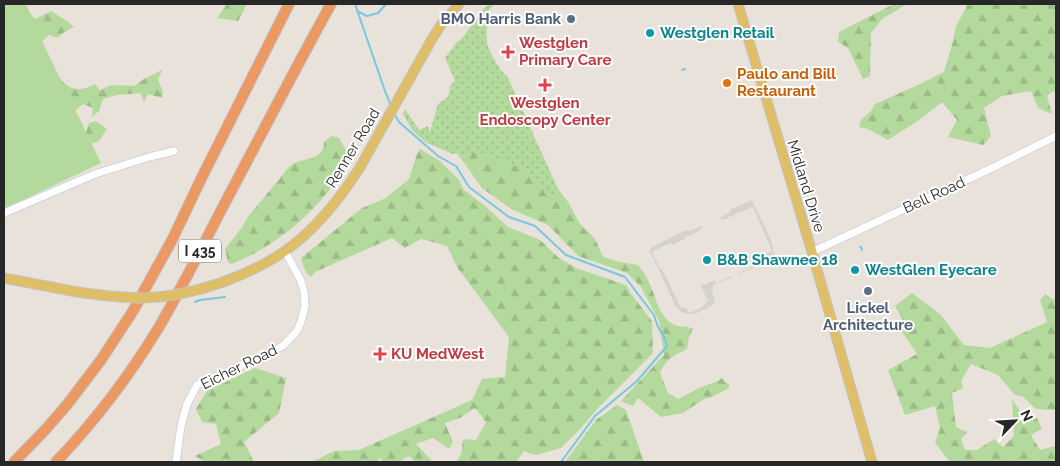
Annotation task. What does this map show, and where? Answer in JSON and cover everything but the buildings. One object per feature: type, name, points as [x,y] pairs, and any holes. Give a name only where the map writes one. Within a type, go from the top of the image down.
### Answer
[{"type":"highway","name":"I 435","points":[[14,462],[46,430],[66,406],[101,360],[133,311],[172,240],[202,176],[289,4]]},
{"type":"highway","name":"I 435","points":[[56,462],[108,401],[158,328],[186,279],[331,4]]},
{"type":"main road","name":"Renner Road","points":[[4,278],[77,292],[144,298],[205,289],[244,274],[285,251],[313,227],[348,186],[441,25],[459,4]]},
{"type":"main road","name":"Midland Drive","points":[[738,4],[872,462]]},
{"type":"street","name":"Bell Road","points":[[812,252],[1056,136]]},
{"type":"street","points":[[4,213],[78,181],[122,165],[174,151]]},
{"type":"street","name":"Eicher Road","points":[[176,462],[181,426],[187,404],[197,385],[268,354],[284,345],[297,331],[306,306],[304,290],[300,278],[285,251]]},
{"type":"green space","points":[[4,4],[26,4],[35,19],[51,11],[74,27],[57,38],[49,35],[40,43],[55,72],[60,79],[72,88],[86,88],[95,84],[100,90],[111,85],[134,86],[162,70],[158,80],[163,91],[162,98],[148,94],[144,102],[140,93],[117,95],[103,99],[99,111],[92,117],[93,108],[83,104],[73,113],[84,138],[89,123],[96,121],[107,129],[99,141],[88,145]]},
{"type":"green space","points":[[4,4],[24,4],[101,163],[4,209]]},
{"type":"green space","points":[[227,4],[247,4],[238,21],[217,18]]},
{"type":"green space","points":[[490,4],[494,4],[489,10],[488,17],[488,46],[498,66],[507,76],[558,189],[549,200],[540,185],[425,142],[412,130],[403,114],[405,109],[419,130],[428,126],[430,132],[438,104],[448,97],[451,84],[455,81],[445,58],[483,9]]},
{"type":"green space","points":[[894,4],[907,4],[882,19],[871,33],[870,76],[863,79],[848,48],[838,42],[839,32]]},
{"type":"green space","points":[[968,4],[1056,4],[1056,94],[1053,91],[1047,96],[1052,114],[1038,108],[1031,91],[1002,96],[984,108],[991,136],[983,145],[948,137],[957,120],[942,102],[888,140],[868,129],[859,127],[861,120],[871,111],[875,104],[944,72],[956,26]]},
{"type":"green space","points":[[332,136],[339,138],[348,154],[344,169],[326,194],[302,219],[276,240],[232,264],[228,262],[225,249],[247,218],[290,166],[316,156],[323,149],[324,142]]},
{"type":"green space","points":[[420,149],[440,161],[459,180],[464,190],[508,227],[540,240],[559,258],[576,268],[626,285],[652,321],[653,353],[561,448],[536,455],[524,451],[516,462],[457,462],[461,454],[463,439],[476,440],[486,422],[475,408],[460,418],[445,423],[453,442],[449,449],[433,438],[416,444],[431,460],[428,462],[416,462],[409,456],[398,462],[384,462],[380,458],[376,462],[312,462],[334,451],[359,450],[472,400],[482,379],[505,377],[509,337],[457,267],[447,246],[421,239],[405,248],[392,238],[315,272],[311,277],[303,266],[301,258],[362,208],[386,198],[409,179]]},
{"type":"green space","points":[[457,153],[486,153],[525,170],[540,184],[549,200],[558,189],[568,202],[580,224],[595,239],[603,257],[638,265],[646,276],[659,308],[666,319],[673,325],[693,329],[689,337],[687,349],[671,358],[660,373],[668,393],[678,399],[722,378],[726,383],[729,383],[729,388],[704,399],[683,413],[661,417],[638,398],[633,406],[621,401],[664,355],[659,321],[641,287],[627,273],[578,256],[548,225],[511,209],[482,188]]},
{"type":"green space","points":[[912,293],[940,314],[964,345],[990,348],[1047,322],[1040,300],[1045,294],[1056,301],[1056,410],[1036,409],[1022,396],[1015,395],[998,375],[971,364],[961,381],[963,388],[952,393],[956,427],[967,432],[961,439],[965,450],[977,450],[994,439],[1003,447],[1014,436],[1012,399],[1026,420],[1037,418],[1042,429],[1031,435],[1040,450],[1055,446],[1056,444],[1056,462],[950,462],[935,443],[940,428],[935,406],[905,415],[888,370],[917,354],[902,332],[905,324],[895,306]]},
{"type":"green space","points":[[255,368],[286,378],[279,413],[244,442],[254,462],[205,462],[195,456],[221,444],[216,424],[202,422],[196,409],[207,391]]},
{"type":"green space","points":[[617,405],[626,410],[644,462],[565,462],[596,420]]},
{"type":"shaded area","points":[[752,200],[771,240],[775,257],[737,275],[754,266],[752,263],[772,251],[753,207],[738,212],[732,217],[731,215],[727,219],[718,219],[730,212],[731,209]]},
{"type":"shaded area","points":[[703,226],[697,233],[652,252],[681,308],[686,308],[689,313],[701,308],[709,300],[701,285],[715,280],[716,283],[732,277],[714,285],[712,292],[715,300],[713,305],[695,314],[687,314],[680,311],[675,305],[650,249],[684,231],[690,231]]},
{"type":"waterway","points":[[355,4],[391,106]]},
{"type":"waterway","points":[[357,11],[367,16],[378,13],[386,4]]},
{"type":"waterway","points":[[394,113],[399,122],[438,156],[456,166],[469,187],[509,217],[535,226],[566,255],[625,277],[654,315],[667,346],[637,381],[595,416],[561,462]]},
{"type":"waterway","points":[[860,247],[862,250]]},
{"type":"waterway","points":[[195,302],[225,297]]},
{"type":"place","name":"BMO Harris Bank","points":[[571,19]]},
{"type":"place","name":"Westglen Retail","points":[[650,33]]},
{"type":"place","name":"Westglen Primary Care","points":[[508,52]]},
{"type":"place","name":"Paulo and Bill Restaurant","points":[[727,83]]},
{"type":"place","name":"Westglen Endoscopy Center","points":[[545,85]]},
{"type":"place","name":"B&B Shawnee 18","points":[[707,260]]},
{"type":"place","name":"WestGlen Eyecare","points":[[855,270]]},
{"type":"place","name":"Lickel Architecture","points":[[868,291]]},
{"type":"place","name":"KU MedWest","points":[[380,354]]}]
